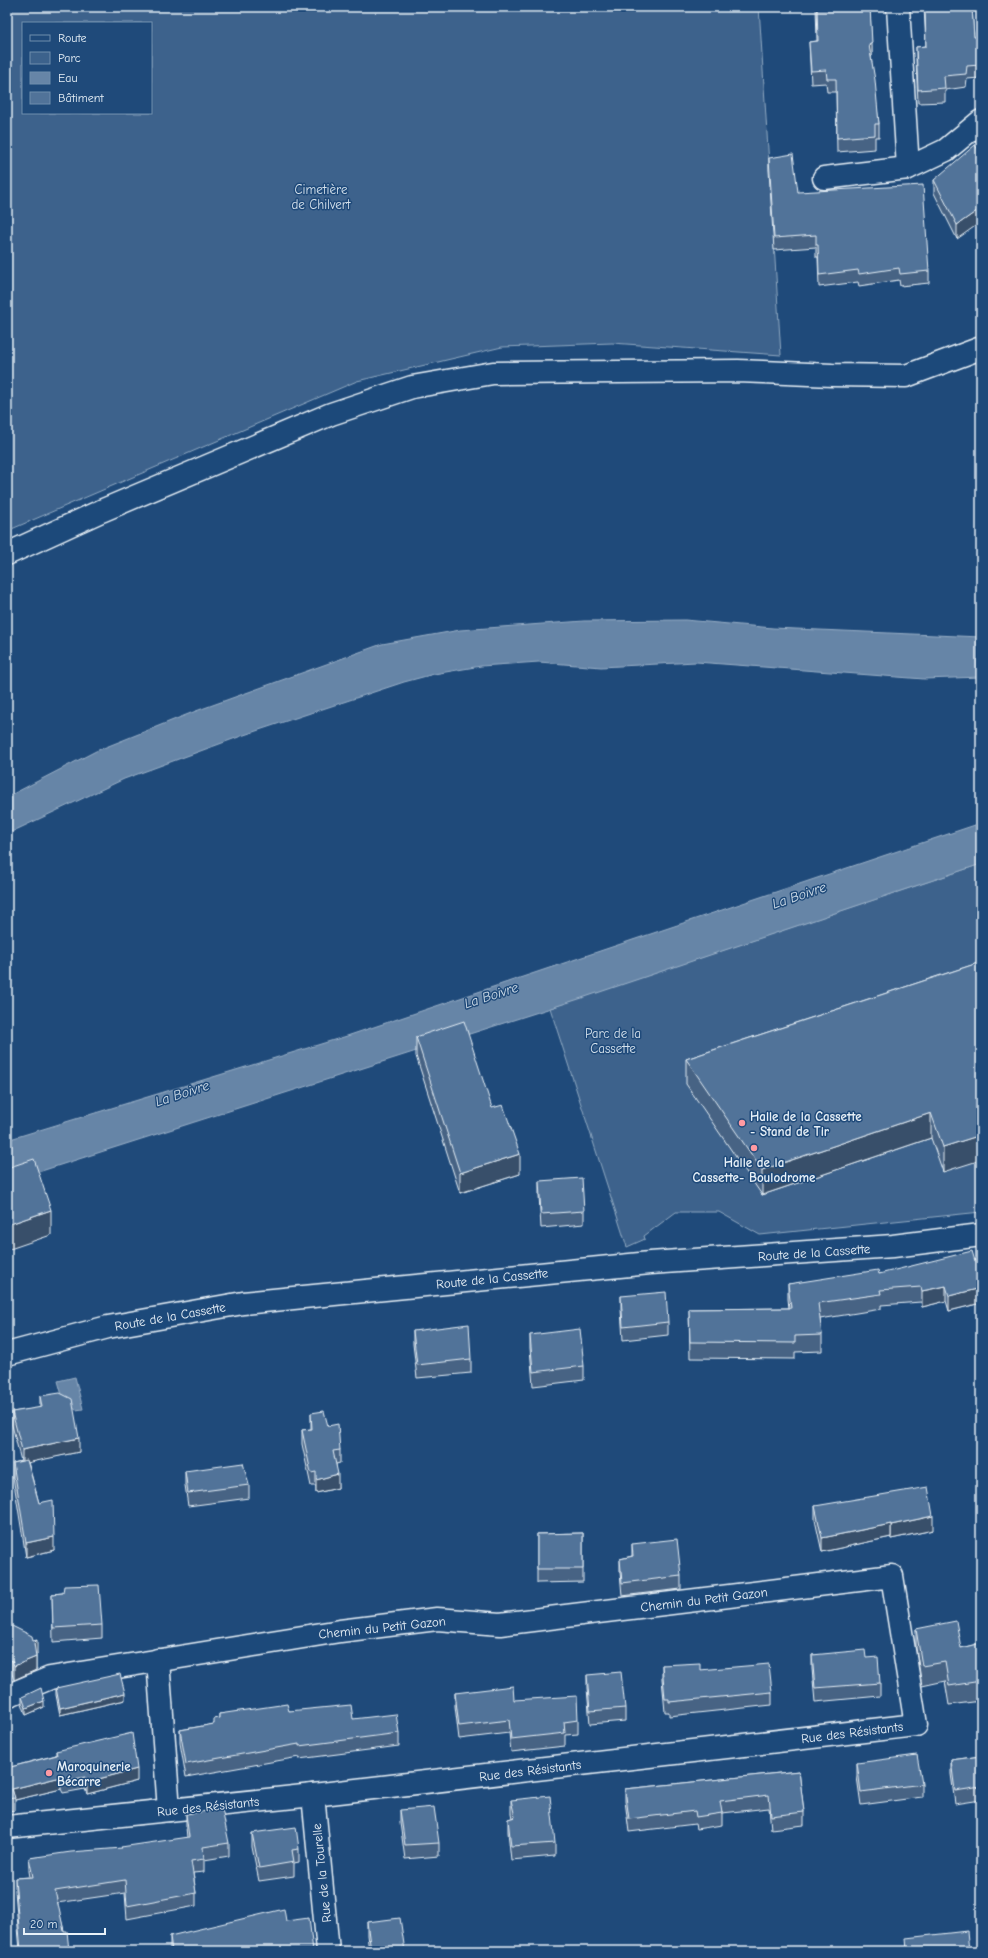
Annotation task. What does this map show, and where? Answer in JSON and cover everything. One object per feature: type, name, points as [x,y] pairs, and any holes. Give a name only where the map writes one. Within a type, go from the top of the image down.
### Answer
[{"type":"street","points":[[898,7],[908,168]]},
{"type":"street","points":[[824,178],[908,168],[946,150],[981,121]]},
{"type":"street","points":[[7,554],[101,511],[331,414],[412,387],[493,373],[738,371],[832,375],[906,376],[981,348]]},
{"type":"street","name":"Route de la Cassette","points":[[7,1354],[108,1328],[243,1302],[650,1263],[893,1246],[981,1235]]},
{"type":"street","name":"Chemin du Petit Gazon","points":[[7,1696],[50,1678],[340,1631],[437,1619],[500,1624],[892,1576],[893,1588]]},
{"type":"street","name":"Rue des Résistants","points":[[7,1827],[313,1795],[916,1725],[893,1588]]},
{"type":"street","points":[[158,1660],[169,1810]]},
{"type":"street","name":"Rue de la Tourelle","points":[[313,1795],[328,1951]]},
{"type":"green space","name":"Cimetière de Chilvert","points":[[7,7],[759,7],[781,355],[612,343],[502,347],[357,381],[7,531]]},
{"type":"green space","name":"Parc de la Cassette","points":[[981,864],[981,1212],[760,1235],[719,1212],[676,1212],[644,1236],[645,1239],[627,1247],[550,1008]]},
{"type":"water","points":[[685,620],[773,628],[981,637],[981,677],[924,679],[696,662],[601,667],[539,662],[481,666],[434,674],[404,682],[244,735],[124,779],[7,834],[7,797],[96,751],[196,711],[382,644],[460,630],[584,621]]},
{"type":"water","name":"La Boivre","points":[[981,823],[981,864],[582,998],[7,1182],[7,1140],[347,1036]]},
{"type":"water","points":[[75,1377],[83,1409],[76,1410],[64,1402],[58,1381]]},
{"type":"building","points":[[817,7],[870,7],[872,43],[869,45],[875,80],[879,124],[875,124],[875,135],[837,138],[836,79],[827,79],[826,70],[811,71],[809,42],[818,41]]},
{"type":"building","points":[[925,7],[972,7],[974,37],[979,37],[980,65],[967,66],[966,74],[944,76],[945,88],[918,90],[916,47],[926,46]]},
{"type":"building","points":[[975,145],[981,154],[981,208],[957,225],[934,180]]},
{"type":"building","points":[[793,154],[798,192],[923,185],[929,271],[900,274],[899,268],[859,274],[858,270],[819,275],[818,245],[816,245],[816,235],[774,238],[769,158]]},
{"type":"building","points":[[981,962],[981,1135],[943,1147],[931,1113],[762,1170],[686,1059]]},
{"type":"building","points":[[464,1021],[492,1108],[503,1105],[520,1154],[460,1173],[416,1037]]},
{"type":"building","points":[[34,1159],[51,1210],[7,1225],[7,1168]]},
{"type":"building","points":[[582,1178],[584,1211],[541,1214],[539,1181]]},
{"type":"building","points":[[972,1251],[975,1261],[981,1259],[981,1288],[949,1296],[946,1286],[922,1291],[921,1287],[880,1290],[881,1294],[818,1303],[822,1335],[795,1336],[795,1343],[690,1342],[689,1309],[791,1308],[788,1284],[878,1270],[879,1274]]},
{"type":"building","points":[[666,1292],[668,1322],[623,1327],[621,1296]]},
{"type":"building","points":[[469,1324],[471,1359],[417,1365],[413,1331]]},
{"type":"building","points":[[580,1329],[584,1366],[533,1372],[530,1335]]},
{"type":"building","points":[[60,1393],[72,1399],[79,1438],[22,1450],[12,1412],[42,1407],[40,1396]]},
{"type":"building","points":[[324,1411],[328,1426],[338,1424],[340,1450],[333,1451],[338,1474],[316,1480],[316,1472],[311,1473],[302,1430],[312,1429],[311,1413]]},
{"type":"building","points":[[27,1460],[39,1503],[53,1500],[54,1537],[26,1543],[13,1463]]},
{"type":"building","points":[[243,1463],[249,1485],[188,1493],[185,1471]]},
{"type":"building","points":[[928,1487],[933,1516],[822,1538],[815,1506]]},
{"type":"building","points":[[583,1533],[583,1569],[537,1569],[537,1534]]},
{"type":"building","points":[[677,1539],[681,1576],[622,1583],[620,1559],[633,1556],[632,1544]]},
{"type":"building","points":[[99,1585],[102,1625],[53,1628],[52,1594],[63,1593],[64,1586]]},
{"type":"building","points":[[956,1621],[961,1648],[981,1643],[981,1681],[949,1686],[945,1662],[922,1666],[916,1629]]},
{"type":"building","points":[[7,1624],[32,1636],[33,1641],[37,1640],[34,1643],[36,1657],[14,1666],[12,1660],[7,1664]]},
{"type":"building","points":[[865,1650],[866,1658],[878,1657],[880,1683],[815,1688],[812,1655]]},
{"type":"building","points":[[700,1663],[700,1670],[769,1664],[772,1692],[669,1702],[669,1699],[665,1699],[662,1665]]},
{"type":"building","points":[[621,1672],[625,1708],[590,1711],[587,1675]]},
{"type":"building","points":[[120,1674],[125,1693],[60,1708],[56,1688]]},
{"type":"building","points":[[513,1686],[514,1700],[577,1696],[578,1720],[564,1722],[565,1733],[511,1739],[509,1720],[459,1726],[455,1693]]},
{"type":"building","points":[[41,1688],[44,1701],[26,1708],[22,1697]]},
{"type":"building","points":[[287,1704],[289,1711],[351,1705],[353,1719],[396,1714],[399,1733],[299,1746],[299,1744],[186,1764],[180,1730],[214,1724],[214,1719],[219,1718],[219,1714]]},
{"type":"building","points":[[132,1733],[137,1769],[87,1782],[85,1777],[63,1781],[61,1777],[12,1789],[15,1798],[7,1799],[7,1768],[57,1755],[56,1751]]},
{"type":"building","points":[[917,1755],[922,1784],[861,1792],[857,1763]]},
{"type":"building","points":[[981,1756],[981,1787],[955,1791],[951,1760]]},
{"type":"building","points":[[799,1771],[804,1812],[771,1816],[769,1795],[720,1801],[722,1813],[696,1817],[695,1811],[629,1819],[625,1789]]},
{"type":"building","points":[[550,1796],[555,1843],[511,1846],[508,1819],[515,1817],[511,1800]]},
{"type":"building","points":[[434,1807],[439,1843],[405,1845],[400,1810]]},
{"type":"building","points":[[222,1809],[229,1843],[203,1847],[204,1859],[191,1861],[196,1893],[127,1906],[125,1880],[55,1891],[64,1931],[67,1931],[69,1951],[21,1951],[15,1878],[33,1877],[29,1858],[71,1852],[122,1848],[121,1847],[189,1837],[186,1814]]},
{"type":"building","points":[[296,1827],[299,1849],[292,1850],[294,1862],[259,1868],[252,1833]]},
{"type":"building","points":[[284,1909],[286,1921],[309,1918],[313,1951],[172,1951],[170,1936]]},
{"type":"building","points":[[400,1918],[405,1951],[371,1951],[367,1922]]},
{"type":"building","points":[[967,1931],[969,1951],[907,1951],[906,1938]]},
{"type":"place","name":"Halle de la Cassette - Stand de Tir","points":[[742,1123]]},
{"type":"place","name":"Halle de la Cassette- Boulodrome","points":[[754,1148]]},
{"type":"place","name":"Maroquinerie Bécarre","points":[[49,1773]]}]
